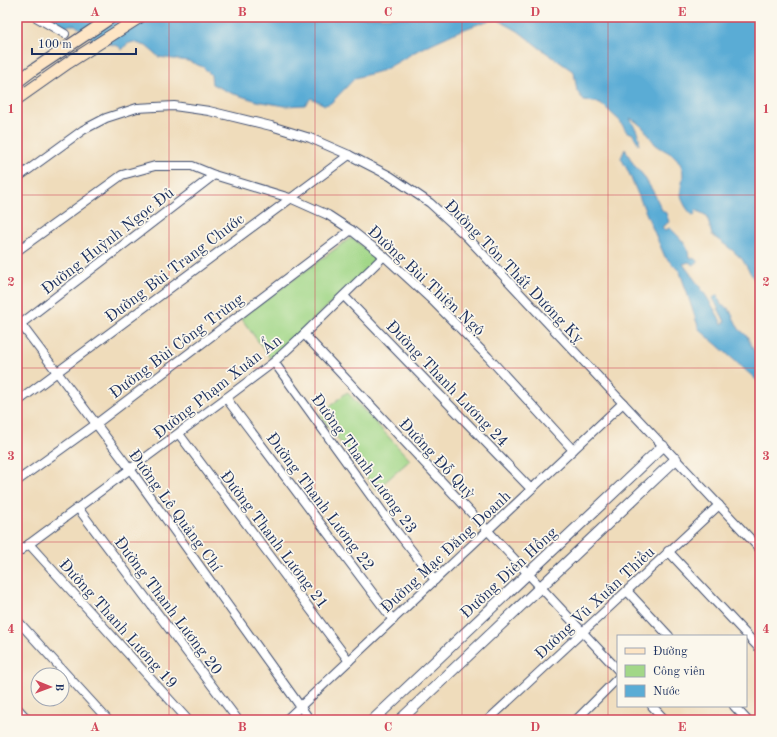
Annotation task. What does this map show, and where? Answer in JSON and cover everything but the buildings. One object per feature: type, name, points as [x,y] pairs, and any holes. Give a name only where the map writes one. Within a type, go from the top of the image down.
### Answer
[{"type":"main road","points":[[17,82],[112,17]]},
{"type":"main road","points":[[17,99],[68,63],[140,17]]},
{"type":"street","points":[[36,17],[65,34]]},
{"type":"street","name":"Đường Tôn Thất Dương Kỵ","points":[[17,178],[82,130],[106,118],[137,108],[174,106],[209,111],[271,126],[310,138],[348,155],[390,176],[430,203],[467,236],[760,549]]},
{"type":"street","name":"Đường Bùi Trang Chước","points":[[17,402],[348,155]]},
{"type":"street","name":"Đường Bùi Thiện Ngộ","points":[[17,251],[122,175],[155,166],[192,166],[214,175],[290,198],[328,215],[351,230],[384,256],[433,301],[488,357],[573,450]]},
{"type":"street","name":"Đường Huỳnh Ngọc Đủ","points":[[18,323],[214,175]]},
{"type":"street","name":"Đường Bùi Công Trừng","points":[[17,482],[96,424],[351,230]]},
{"type":"street","name":"Đường Phạm Xuân Ẩn","points":[[17,553],[274,362],[384,256]]},
{"type":"street","name":"Đường Thanh Lương 24","points":[[344,296],[531,489]]},
{"type":"street","name":"Đường Lê Quảng Chí","points":[[18,323],[57,372],[130,470],[310,720]]},
{"type":"street","name":"Đường Đỗ Quỳ","points":[[304,334],[617,669]]},
{"type":"street","name":"Đường Thanh Lương 23","points":[[274,362],[394,528],[435,580]]},
{"type":"street","name":"Đường Thanh Lương 22","points":[[226,398],[393,620]]},
{"type":"street","name":"Đường Mạc Đăng Doanh","points":[[286,720],[623,403]]},
{"type":"street","name":"Đường Thanh Lương 21","points":[[179,434],[350,661]]},
{"type":"street","name":"Đường Diên Hồng","points":[[373,720],[663,446]]},
{"type":"street","name":"Đường Diên Hồng","points":[[400,720],[676,459]]},
{"type":"street","name":"Đường Vũ Xuân Thiều","points":[[488,720],[719,505]]},
{"type":"street","name":"Đường Thanh Lương 20","points":[[78,508],[238,720]]},
{"type":"street","name":"Đường Thanh Lương 19","points":[[28,544],[188,720]]},
{"type":"street","points":[[668,551],[747,635]]},
{"type":"street","points":[[627,591],[668,635]]},
{"type":"street","points":[[17,620],[108,720]]},
{"type":"street","points":[[747,635],[760,649]]},
{"type":"street","points":[[576,720],[617,679]]},
{"type":"street","points":[[653,707],[665,720]]},
{"type":"street","points":[[735,707],[747,720]]},
{"type":"street","points":[[17,708],[28,720]]},
{"type":"green space","points":[[349,239],[354,239],[375,257],[376,262],[271,359],[241,318]]},
{"type":"green space","points":[[347,392],[410,460],[376,490],[320,415]]},
{"type":"water","points":[[49,17],[760,17],[760,289],[742,259],[712,235],[707,216],[696,210],[694,216],[685,206],[681,193],[683,172],[677,159],[655,144],[644,129],[630,118],[638,135],[639,145],[633,134],[626,131],[620,121],[605,107],[596,102],[584,101],[577,91],[574,72],[518,31],[498,20],[487,21],[459,31],[420,49],[384,70],[355,78],[331,103],[325,105],[311,98],[305,105],[285,106],[257,101],[231,93],[212,84],[211,75],[203,67],[188,61],[159,57],[146,46],[133,42],[127,44],[122,50],[118,46],[94,40],[75,25],[69,25],[66,28]]},
{"type":"water","points":[[625,149],[634,165],[643,175],[654,193],[662,210],[666,213],[669,222],[662,227],[665,230],[670,228],[685,244],[689,257],[698,262],[693,265],[689,262],[683,264],[709,300],[722,324],[725,322],[713,298],[717,294],[721,305],[729,309],[739,329],[747,336],[756,355],[760,357],[760,383],[699,329],[680,272],[665,257],[621,158]]}]
